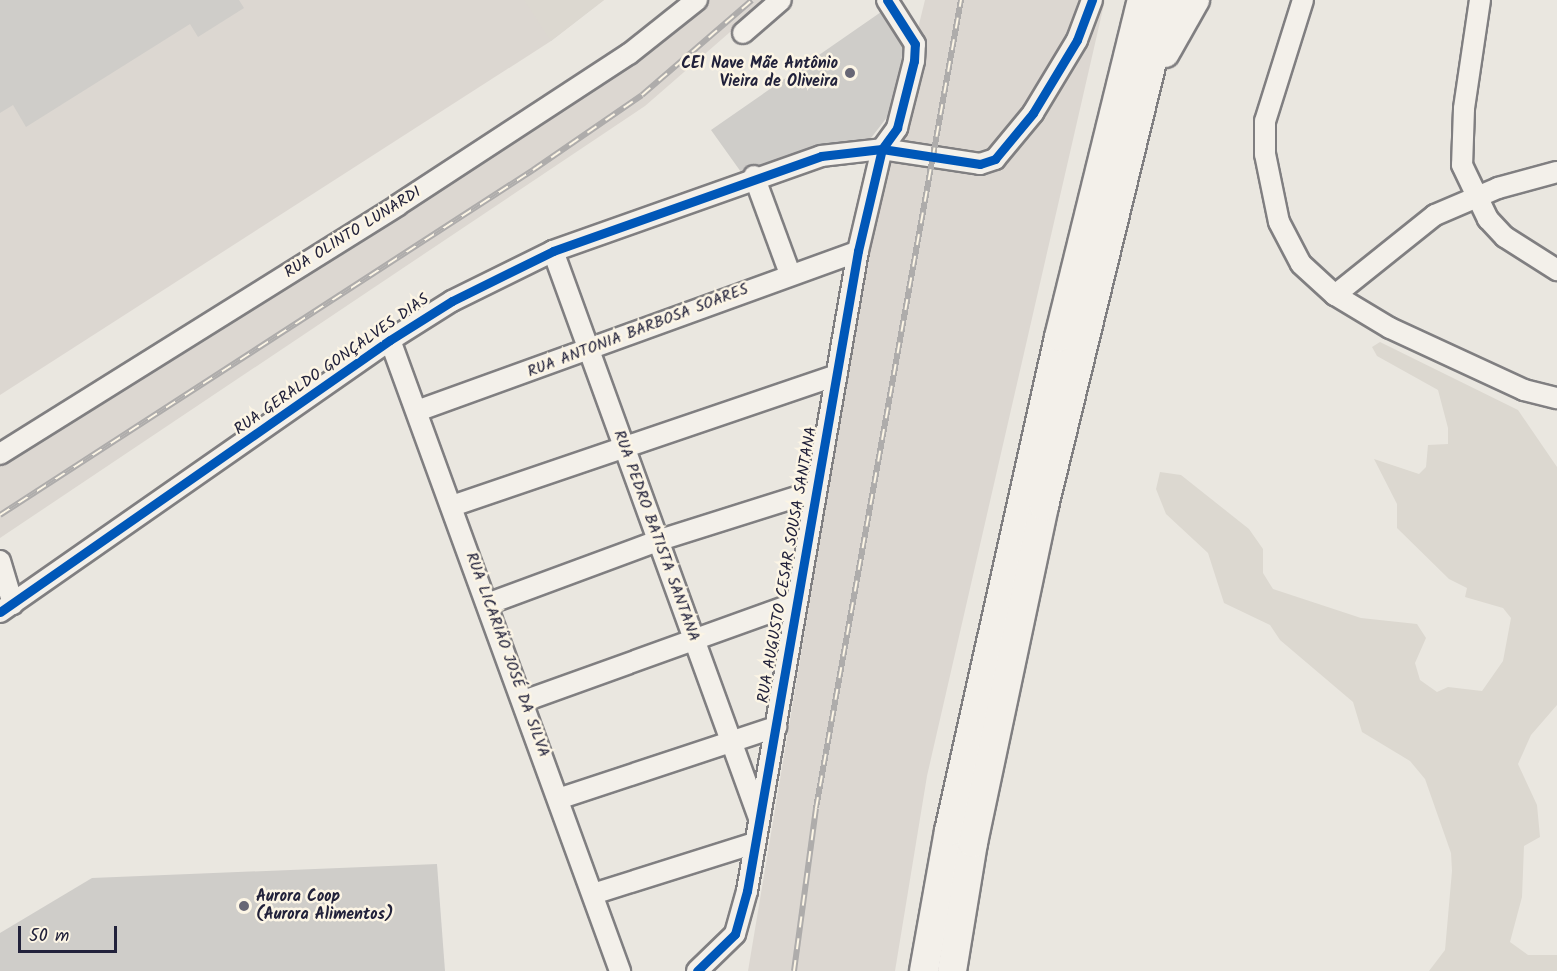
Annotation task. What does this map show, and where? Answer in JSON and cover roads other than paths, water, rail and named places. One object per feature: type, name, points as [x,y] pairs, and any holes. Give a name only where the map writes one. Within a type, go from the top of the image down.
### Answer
[{"type":"highway","points":[[924,971],[949,831],[1059,337],[1142,0]]},
{"type":"highway","points":[[952,971],[973,843],[1042,517],[1140,103],[1167,0]]},
{"type":"highway","points":[[1140,103],[1196,0]]},
{"type":"street","name":"RUA OLINTO LUNARDI","points":[[0,454],[398,205],[628,54],[697,0]]},
{"type":"street","points":[[744,33],[781,0]]},
{"type":"street","name":"RUA AUGUSTO CESAR SOUSA SANTANA","points":[[697,971],[735,934],[776,727],[794,604],[858,251],[882,149],[897,128],[915,44],[887,0]]},
{"type":"street","name":"RUA GERALDO GONÇALVES DIAS","points":[[7,608],[390,340],[452,301],[553,252],[754,176],[821,156],[882,149],[980,164],[995,159],[1033,113],[1077,40],[1092,0]]},
{"type":"street","points":[[1303,0],[1265,121],[1265,154],[1279,222],[1301,264],[1335,295],[1466,364],[1557,398]]},
{"type":"street","points":[[1480,0],[1464,109],[1462,165],[1476,198],[1505,237],[1557,270]]},
{"type":"street","points":[[1335,295],[1408,231],[1476,198],[1557,172]]},
{"type":"street","points":[[754,176],[790,274]]},
{"type":"street","name":"RUA ANTONIA BARBOSA SOARES","points":[[417,411],[588,352],[790,274],[858,251]]},
{"type":"street","name":"RUA PEDRO BATISTA SANTANA","points":[[553,252],[588,352],[660,540],[759,820]]},
{"type":"street","name":"RUA LICARIÃO JOSÉ DA SILVA","points":[[390,340],[490,603],[620,971]]},
{"type":"street","points":[[452,506],[836,375]]},
{"type":"street","points":[[490,603],[660,540],[815,491]]},
{"type":"street","points":[[0,561],[7,608]]},
{"type":"street","points":[[5,585],[40,585]]},
{"type":"street","points":[[524,701],[794,604]]},
{"type":"street","points":[[558,799],[729,739],[776,727]]},
{"type":"street","points":[[593,894],[754,843]]},
{"type":"railway","points":[[0,515],[533,170],[642,95],[752,0]]},
{"type":"railway","points":[[794,971],[816,808],[961,0]]},
{"type":"place","name":"CEI Nave Mãe Antônio Vieira de Oliveira","points":[[850,73]]},
{"type":"place","name":"Aurora Coop (Aurora Alimentos)","points":[[244,906]]}]
